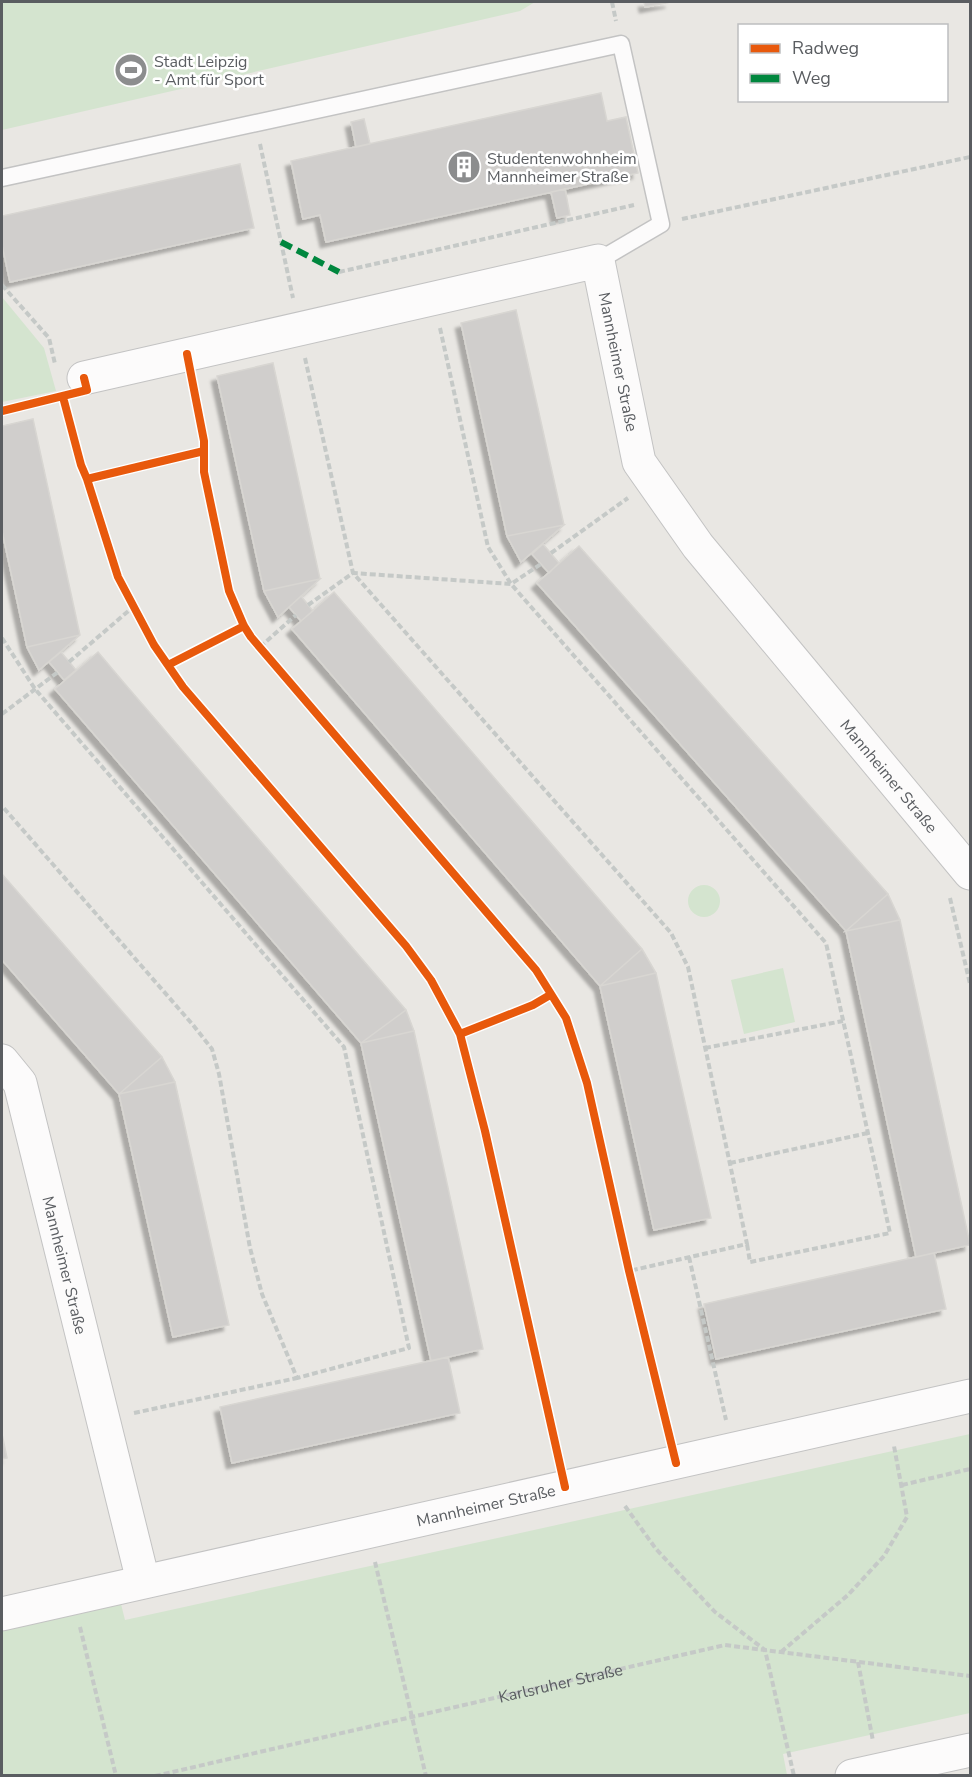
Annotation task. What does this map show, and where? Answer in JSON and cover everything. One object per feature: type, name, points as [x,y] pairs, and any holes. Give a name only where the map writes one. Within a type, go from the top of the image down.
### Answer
[{"type":"street","points":[[84,378],[302,342],[598,261]]},
{"type":"street","name":"Mannheimer Straße","points":[[598,261],[639,462],[698,546],[960,884]]},
{"type":"street","name":"Mannheimer Straße","points":[[2,1061],[20,1083],[143,1581]]},
{"type":"street","name":"Mannheimer Straße","points":[[2,1614],[970,1396]]},
{"type":"street","points":[[865,1773],[970,1750]]},
{"type":"lane","points":[[2,178],[621,44],[661,224],[598,261]]},
{"type":"path","points":[[256,123],[353,573],[671,933],[687,967],[750,1262],[890,1233],[826,943],[511,584],[488,547],[439,327]]},
{"type":"path","points":[[661,224],[970,157]]},
{"type":"path","points":[[339,272],[656,200]]},
{"type":"path","points":[[2,285],[49,338]]},
{"type":"path","points":[[551,553],[652,481]]},
{"type":"path","points":[[308,605],[353,573],[511,584],[541,564]]},
{"type":"path","points":[[69,662],[133,607]]},
{"type":"path","points":[[260,647],[296,615]]},
{"type":"path","points":[[2,638],[35,689],[344,1047],[409,1348],[297,1378],[103,1420]]},
{"type":"path","points":[[2,714],[58,672]]},
{"type":"path","points":[[2,806],[212,1049],[219,1074],[250,1248],[262,1294],[297,1378]]},
{"type":"path","points":[[960,884],[970,984]]},
{"type":"path","points":[[705,1048],[843,1021]]},
{"type":"path","points":[[730,1163],[868,1133]]},
{"type":"path","points":[[629,1271],[747,1244]]},
{"type":"path","points":[[689,1257],[733,1450]]},
{"type":"path","points":[[781,1652],[848,1595],[884,1556],[907,1517],[887,1416]]},
{"type":"path","points":[[902,1485],[970,1469]]},
{"type":"path","points":[[605,1479],[656,1550],[715,1612],[765,1650],[794,1776]]},
{"type":"path","points":[[368,1532],[426,1776]]},
{"type":"path","points":[[73,1597],[116,1776]]},
{"type":"path","points":[[858,1662],[865,1773]]},
{"type":"green space","name":"Stadt Leipzig - Amt für Sport","points":[[2,2],[535,2],[520,11],[2,130]]},
{"type":"green space","points":[[2,297],[44,348],[56,391],[2,402]]},
{"type":"green space","points":[[704,885],[716,889],[720,901],[716,913],[704,917],[692,913],[688,901],[692,889]]},
{"type":"green space","points":[[783,968],[795,1022],[744,1034],[731,980]]},
{"type":"green space","points":[[970,1434],[970,1713],[783,1754],[787,1775],[2,1775],[2,1626],[120,1600],[125,1620]]},
{"type":"building","points":[[644,2],[671,2],[645,7]]},
{"type":"building","name":"Studentenwohnheim Mannheimer Straße","points":[[601,93],[607,121],[626,117],[638,173],[326,242],[320,215],[303,219],[291,161]]},
{"type":"building","points":[[364,119],[370,144],[356,147],[351,122]]},
{"type":"building","points":[[240,164],[254,228],[10,282],[2,245],[2,216]]},
{"type":"building","points":[[565,189],[570,215],[557,218],[551,192]]},
{"type":"building","points":[[516,310],[564,525],[507,536],[461,323]]},
{"type":"building","points":[[273,363],[320,579],[264,591],[217,376]]},
{"type":"building","points":[[33,419],[80,635],[27,647],[2,531],[2,426]]},
{"type":"building","points":[[564,525],[521,562],[507,536]]},
{"type":"building","points":[[543,544],[559,563],[549,573],[532,554]]},
{"type":"building","points":[[579,546],[888,894],[846,931],[537,583]]},
{"type":"building","points":[[320,579],[278,617],[264,591]]},
{"type":"building","points":[[334,592],[642,949],[600,986],[292,629]]},
{"type":"building","points":[[301,596],[313,611],[301,621],[289,607]]},
{"type":"building","points":[[80,635],[39,670],[27,647]]},
{"type":"building","points":[[61,652],[76,670],[64,680],[49,662]]},
{"type":"building","points":[[98,652],[406,1010],[361,1043],[55,689]]},
{"type":"building","points":[[2,874],[162,1057],[119,1094],[2,960]]},
{"type":"building","points":[[888,894],[900,920],[846,931]]},
{"type":"building","points":[[900,920],[970,1244],[916,1257],[846,931]]},
{"type":"building","points":[[642,949],[656,973],[600,986]]},
{"type":"building","points":[[656,973],[711,1218],[654,1230],[600,986]]},
{"type":"building","points":[[406,1010],[414,1031],[361,1043]]},
{"type":"building","points":[[414,1031],[483,1349],[431,1361],[361,1043]]},
{"type":"building","points":[[162,1057],[175,1082],[119,1094]]},
{"type":"building","points":[[175,1082],[229,1325],[173,1337],[119,1094]]},
{"type":"building","points":[[934,1253],[946,1309],[716,1359],[704,1304]]},
{"type":"building","points":[[448,1357],[460,1413],[232,1463],[220,1407]]},
{"type":"building","points":[[2,1434],[7,1458],[2,1459]]},
{"type":"marked path","points":[[281,242],[339,272]]},
{"type":"cycle path","points":[[187,354],[204,441],[204,472],[229,591],[244,626],[536,970],[566,1018],[587,1083],[629,1271],[676,1463]]},
{"type":"cycle path","points":[[2,411],[87,390],[84,378]]},
{"type":"cycle path","points":[[63,397],[81,465],[118,577],[154,645],[183,687],[406,946],[431,980],[460,1034],[485,1131],[565,1487]]},
{"type":"cycle path","points":[[87,479],[204,451]]},
{"type":"cycle path","points":[[168,665],[244,626]]},
{"type":"cycle path","points":[[460,1034],[533,1005],[550,995]]},
{"type":"place","name":"Stadt Leipzig - Amt für Sport","points":[[131,70]]},
{"type":"place","name":"Studentenwohnheim Mannheimer Straße","points":[[464,167]]}]
